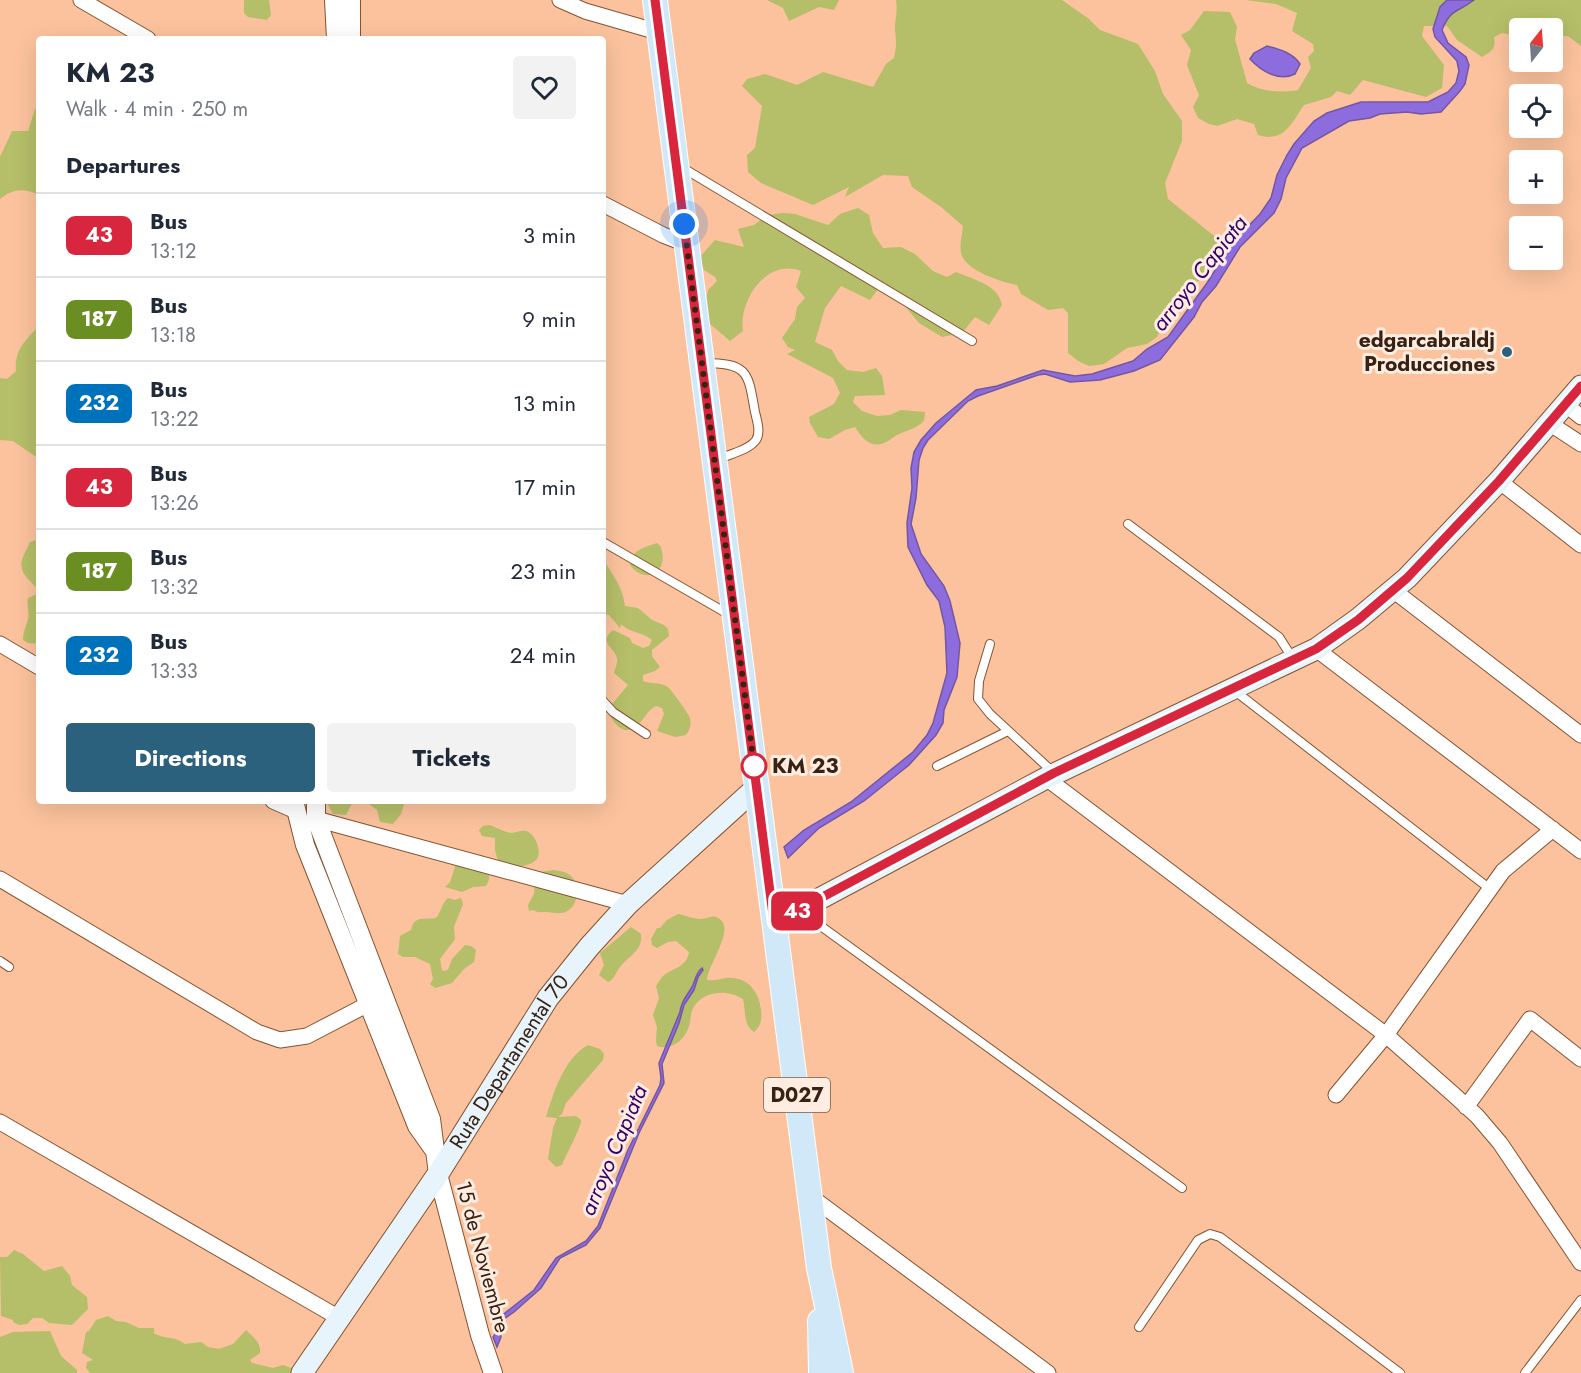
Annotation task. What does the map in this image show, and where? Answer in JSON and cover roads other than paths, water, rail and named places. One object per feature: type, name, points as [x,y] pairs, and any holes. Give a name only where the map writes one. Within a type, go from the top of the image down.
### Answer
[{"type":"main road","name":"D027","points":[[655,0],[819,1268],[841,1373]]},
{"type":"main road","points":[[774,923],[1050,776],[1316,649],[1358,620],[1407,578],[1499,481],[1549,423],[1573,411],[1581,386]]},
{"type":"main road","name":"Ruta Departamental 70","points":[[302,1373],[438,1174],[548,998],[589,947],[628,904],[757,788]]},
{"type":"main road","name":"D027","points":[[819,1268],[821,1373]]},
{"type":"street","points":[[81,0],[143,36]]},
{"type":"street","points":[[334,0],[336,36]]},
{"type":"street","points":[[351,0],[351,36]]},
{"type":"street","points":[[560,0],[585,11],[658,32]]},
{"type":"street","points":[[606,206],[663,235],[686,243]]},
{"type":"street","points":[[1549,423],[1581,444]]},
{"type":"street","points":[[1499,481],[1581,545]]},
{"type":"street","points":[[1393,590],[1581,735]]},
{"type":"street","points":[[0,644],[36,665]]},
{"type":"street","points":[[1316,649],[1581,850]]},
{"type":"street","points":[[1050,776],[1386,1035],[1466,1107],[1500,1143],[1581,1263]]},
{"type":"street","points":[[295,806],[305,845],[376,1000]]},
{"type":"street","points":[[316,810],[628,904]]},
{"type":"street","points":[[316,810],[376,1000]]},
{"type":"street","points":[[1336,1095],[1386,1035],[1503,871],[1553,829]]},
{"type":"street","points":[[0,879],[257,1032],[280,1040],[307,1036],[376,1000]]},
{"type":"street","name":"15 de Noviembre","points":[[376,1000],[431,1119],[438,1174],[480,1335],[493,1373]]},
{"type":"street","points":[[1466,1107],[1530,1019],[1581,1059]]},
{"type":"street","points":[[0,1122],[341,1318]]},
{"type":"street","points":[[810,1197],[1048,1373]]},
{"type":"lane","points":[[676,164],[972,341]]},
{"type":"lane","points":[[702,363],[724,363],[737,367],[749,377],[759,432],[752,445],[715,460]]},
{"type":"lane","points":[[1128,524],[1279,637],[1294,660]]},
{"type":"lane","points":[[606,544],[735,618]]},
{"type":"lane","points":[[990,644],[979,681],[978,699],[1050,776]]},
{"type":"lane","points":[[1232,689],[1490,889]]},
{"type":"lane","points":[[606,704],[613,712],[646,734]]},
{"type":"lane","points":[[937,765],[1008,730]]},
{"type":"lane","points":[[799,910],[1182,1188]]},
{"type":"lane","points":[[0,962],[9,967]]},
{"type":"lane","points":[[1139,1327],[1198,1240],[1210,1234],[1220,1237],[1400,1373]]},
{"type":"lane","points":[[1525,1373],[1581,1300]]},
{"type":"place","name":"edgarcabraldj Producciones","points":[[1507,352]]},
{"type":"place","name":"KM 23","points":[[754,766]]},
{"type":"water label","name":"arroyo Capiata","points":[[1199,273]]},
{"type":"water label","name":"arroyo Capiata","points":[[613,1150]]}]
